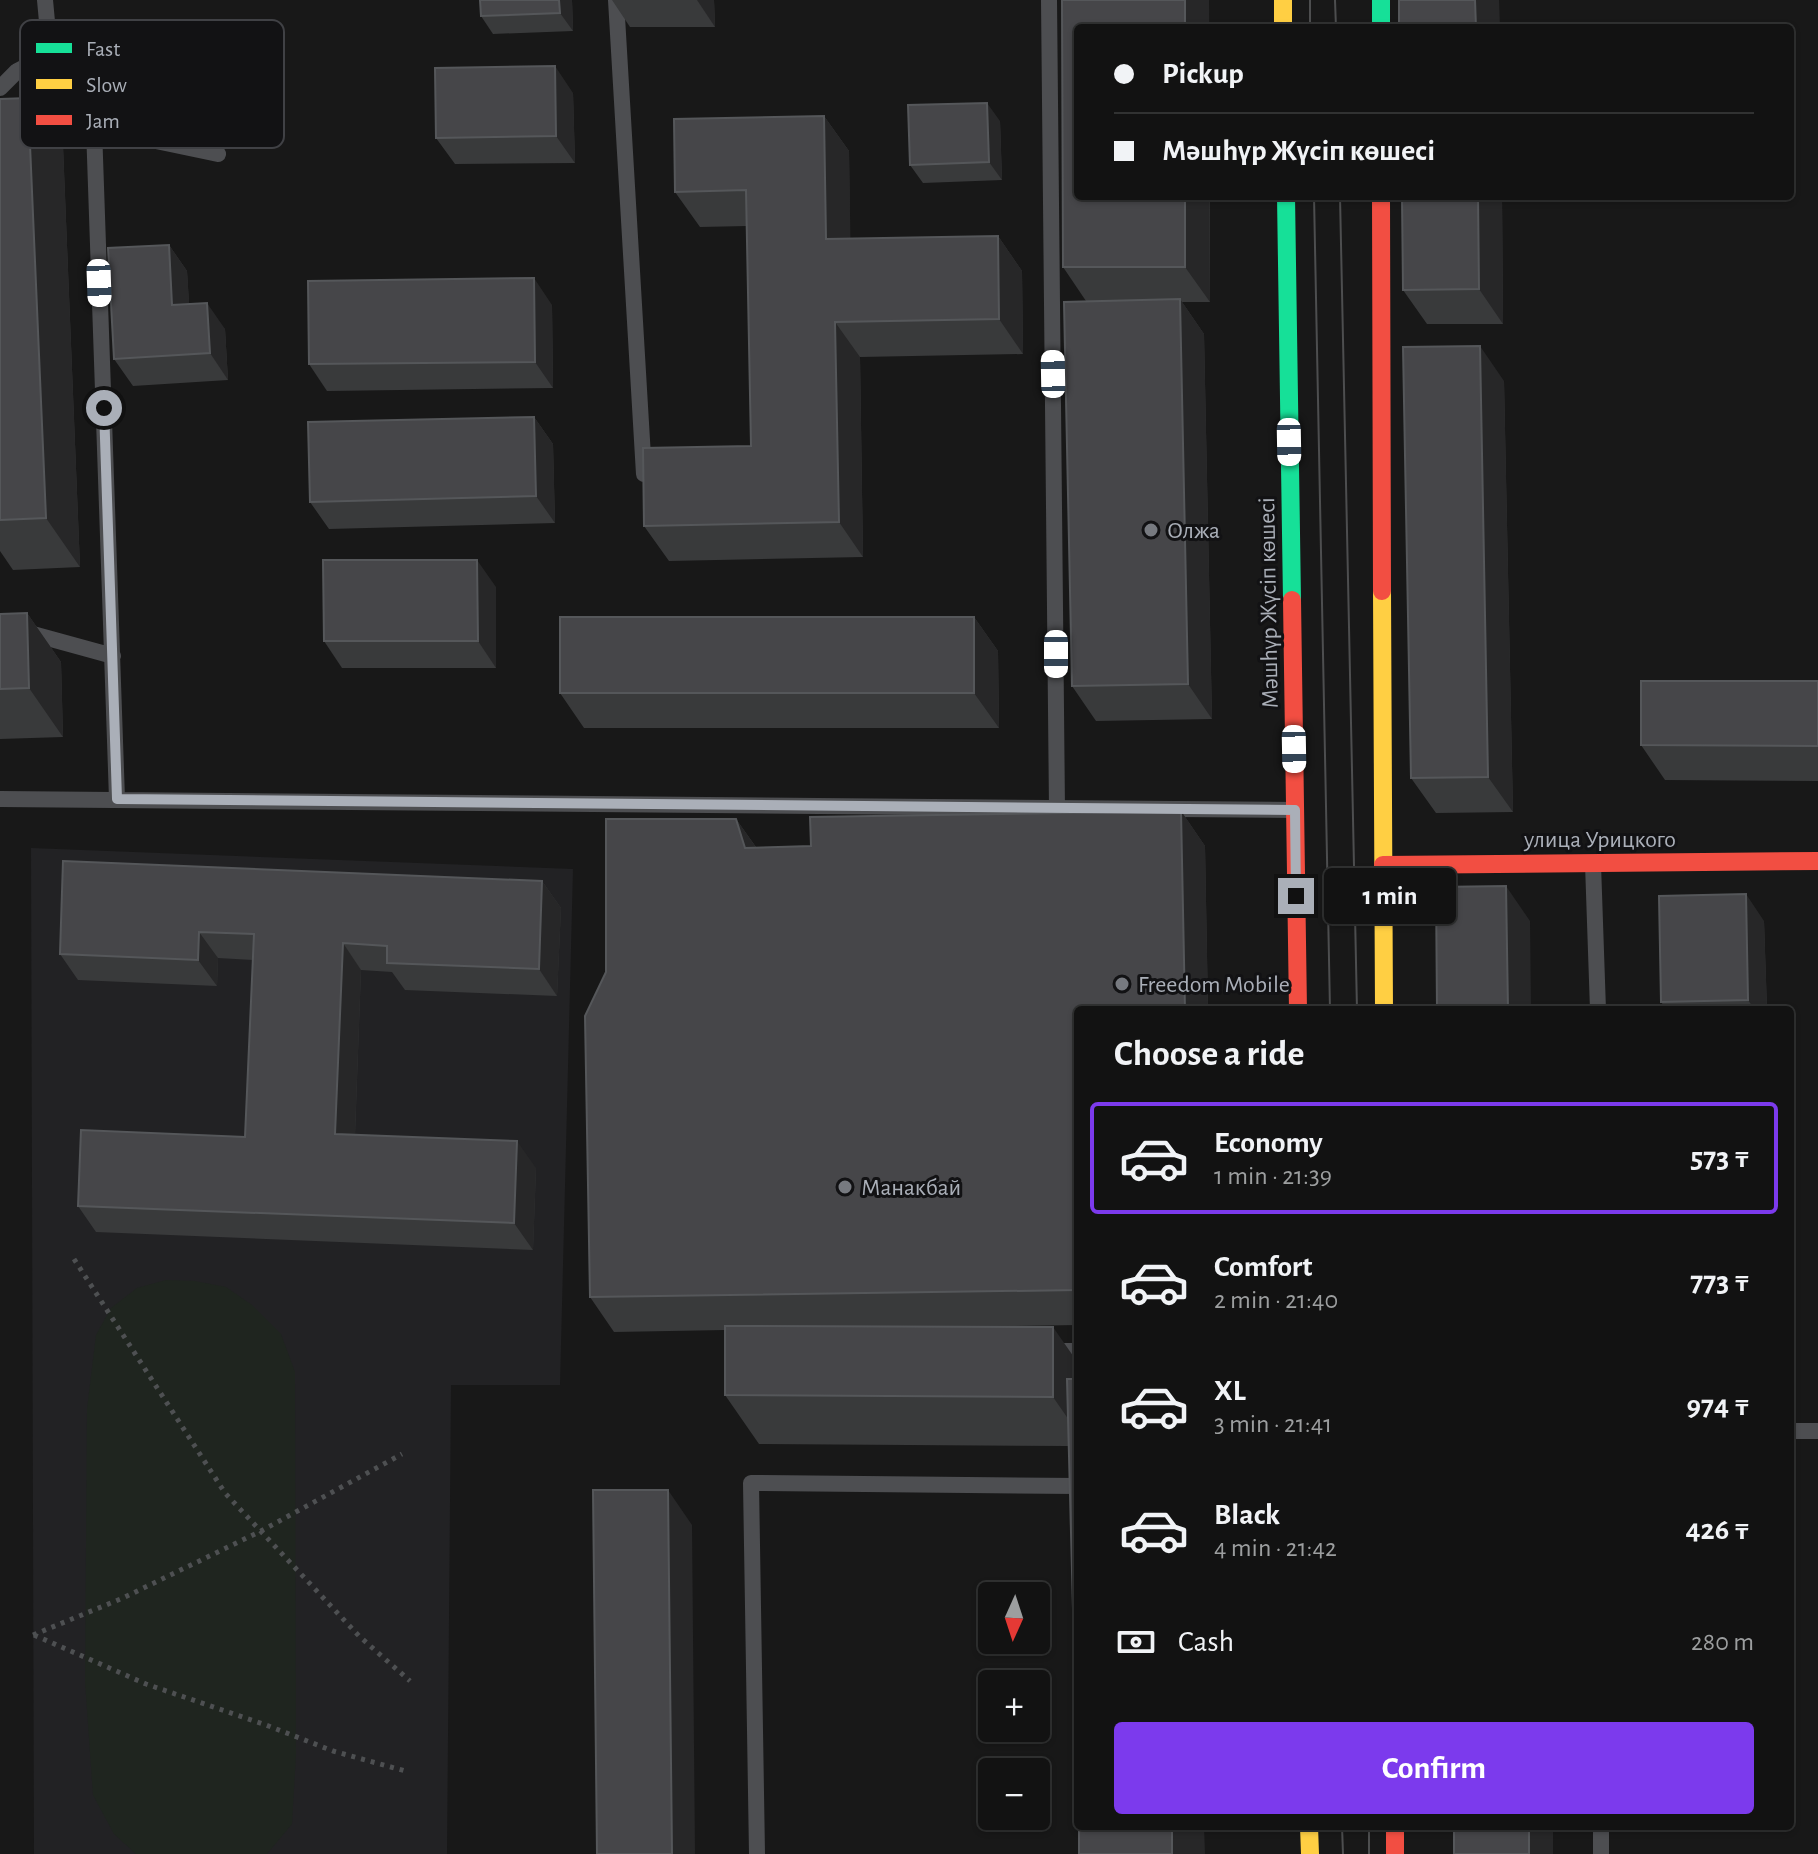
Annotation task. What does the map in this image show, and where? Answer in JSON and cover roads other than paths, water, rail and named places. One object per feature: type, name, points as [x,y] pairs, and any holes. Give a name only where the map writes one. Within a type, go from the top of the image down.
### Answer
[{"type":"street","points":[[1283,0],[1283,24]]},
{"type":"street","points":[[1381,0],[1381,24]]},
{"type":"street","name":"Мәшһүр Жүсіп көшесі","points":[[1286,200],[1298,1006]]},
{"type":"street","points":[[1381,200],[1384,1006]]},
{"type":"street","name":"улица Урицкого","points":[[1383,865],[1818,861]]},
{"type":"street","points":[[1309,1830],[1310,1854]]},
{"type":"street","points":[[1395,1830],[1395,1854]]},
{"type":"lane","points":[[45,0],[47,20]]},
{"type":"lane","points":[[616,0],[644,474]]},
{"type":"lane","points":[[1049,0],[1057,810]]},
{"type":"lane","points":[[0,88],[20,69]]},
{"type":"lane","points":[[95,148],[117,799]]},
{"type":"lane","points":[[189,148],[218,154]]},
{"type":"lane","points":[[0,626],[113,656]]},
{"type":"lane","points":[[0,799],[1295,810]]},
{"type":"lane","points":[[1593,863],[1598,1006]]},
{"type":"lane","points":[[1032,1351],[1074,1351]]},
{"type":"lane","points":[[1794,1431],[1818,1431]]},
{"type":"lane","points":[[757,1854],[751,1483],[1074,1486]]},
{"type":"lane","points":[[1601,1830],[1601,1854]]},
{"type":"tram line","points":[[1310,0],[1310,24]]},
{"type":"tram line","points":[[1335,0],[1336,24]]},
{"type":"tram line","points":[[1314,200],[1330,1006]]},
{"type":"tram line","points":[[1340,200],[1357,1006]]},
{"type":"tram line","points":[[1342,1830],[1343,1854]]},
{"type":"tram line","points":[[1369,1830],[1369,1854]]},
{"type":"place","name":"Олжа","points":[[1151,530]]},
{"type":"place","name":"Freedom Mobile","points":[[1122,984]]},
{"type":"place","name":"Манакбай","points":[[845,1187]]}]
